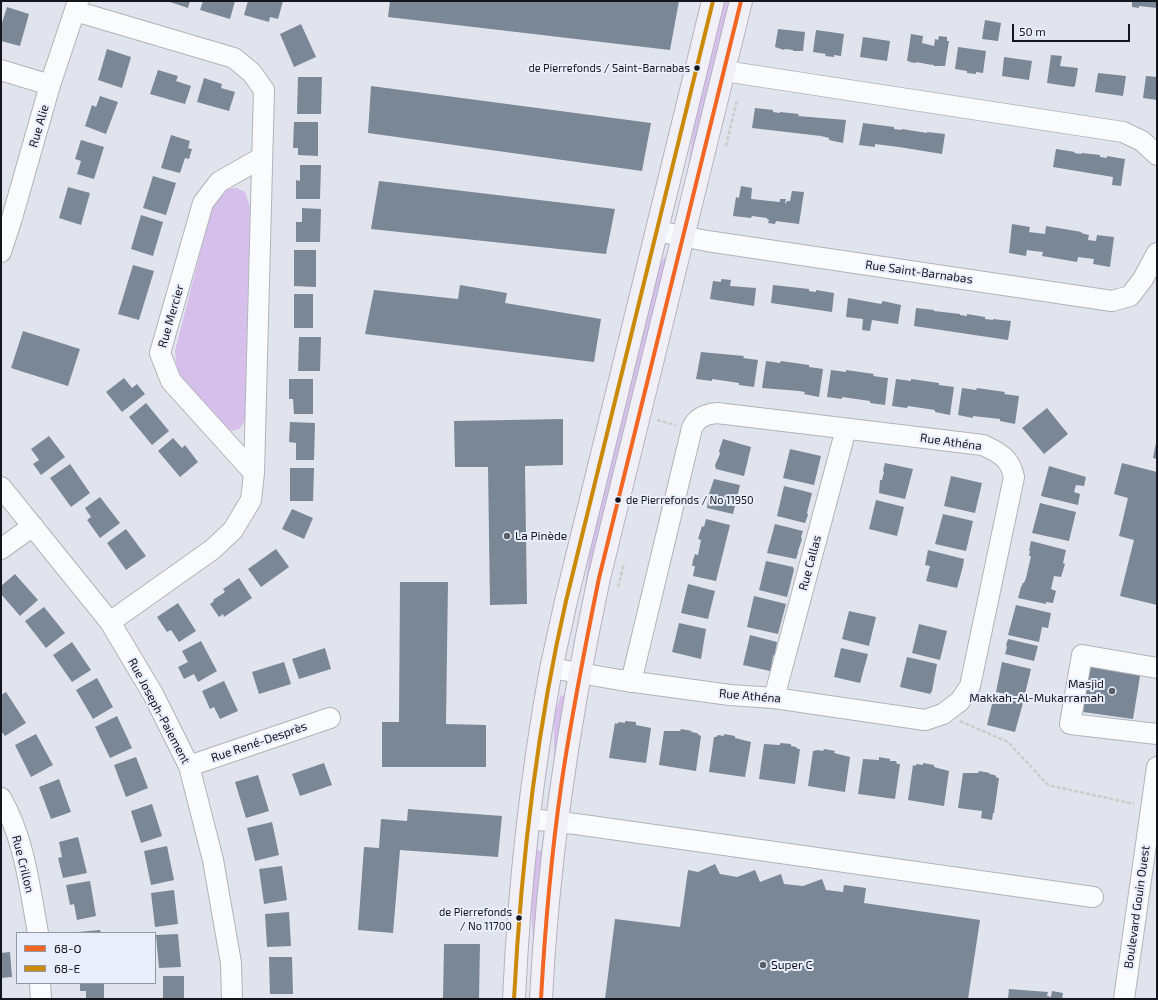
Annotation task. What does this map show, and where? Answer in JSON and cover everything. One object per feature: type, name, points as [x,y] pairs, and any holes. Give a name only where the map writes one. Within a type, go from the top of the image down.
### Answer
[{"type":"main road","points":[[514,999],[519,911],[529,819],[538,751],[552,668],[571,579],[713,1]]},
{"type":"main road","points":[[541,999],[545,932],[556,822],[563,767],[579,673],[599,578],[741,1]]},
{"type":"street","points":[[76,6],[234,58],[252,72],[264,90],[261,158],[254,473],[251,500],[233,530],[213,549],[110,622]]},
{"type":"street","name":"Rue Alie","points":[[1,252],[50,85],[76,6]]},
{"type":"street","points":[[1,70],[50,85]]},
{"type":"street","points":[[724,71],[1123,132],[1142,141],[1157,155]]},
{"type":"street","name":"Rue Mercier","points":[[254,473],[171,381],[160,354],[204,202],[219,182],[261,158]]},
{"type":"street","name":"Rue Saint-Barnabas","points":[[656,231],[1112,301],[1130,296],[1143,280],[1157,252]]},
{"type":"street","name":"Rue Athéna","points":[[552,668],[632,682],[730,696],[774,698],[924,720],[944,714],[960,701],[970,686],[1014,477],[1012,467],[1006,459],[996,451],[983,445],[717,413],[706,415],[696,421],[692,428],[632,682]]},
{"type":"street","name":"Rue Callas","points":[[774,698],[846,429]]},
{"type":"street","name":"Rue Joseph-Paiement","points":[[1,487],[110,622],[153,694],[189,766],[213,860],[231,963],[232,999]]},
{"type":"street","points":[[1,549],[33,526]]},
{"type":"street","points":[[1157,668],[1082,655],[1070,724],[1157,734]]},
{"type":"street","name":"Rue René-Desprès","points":[[189,766],[330,718]]},
{"type":"street","name":"Boulevard Gouin Ouest","points":[[1124,999],[1157,767]]},
{"type":"street","name":"Rue Crillon","points":[[1,798],[20,843],[38,932]]},
{"type":"street","points":[[529,819],[576,824],[1093,897]]},
{"type":"street","points":[[40,984],[41,999]]},
{"type":"path","points":[[658,421],[682,426]]},
{"type":"path","points":[[944,714],[1008,742],[1048,785],[1139,805]]},
{"type":"shaded area","points":[[723,1],[731,1],[687,178],[694,121]]},
{"type":"shaded area","points":[[237,188],[245,192],[250,207],[245,421],[239,429],[232,431],[224,427],[181,377],[176,364],[175,351],[212,207],[223,189]]},
{"type":"shaded area","points":[[664,257],[668,259],[583,603],[591,541],[659,268]]},
{"type":"shaded area","points":[[561,695],[565,696],[554,762],[554,715]]},
{"type":"shaded area","points":[[537,850],[543,851],[534,955],[532,876]]},
{"type":"building","points":[[167,1],[190,1],[188,8]]},
{"type":"building","points":[[203,1],[235,1],[230,19],[200,10]]},
{"type":"building","points":[[248,1],[283,1],[278,19],[270,17],[269,22],[244,15]]},
{"type":"building","points":[[390,1],[679,1],[670,50],[388,17]]},
{"type":"building","points":[[1132,1],[1157,1],[1157,8],[1139,6],[1139,8],[1132,7]]},
{"type":"building","points":[[7,7],[29,14],[20,46],[1,41],[1,26]]},
{"type":"building","points":[[985,20],[1001,23],[998,41],[982,39]]},
{"type":"building","points":[[301,24],[316,57],[294,67],[280,34]]},
{"type":"building","points":[[778,29],[805,32],[803,51],[784,50],[775,47]]},
{"type":"building","points":[[816,30],[844,34],[841,56],[825,56],[826,54],[813,52]]},
{"type":"building","points":[[911,34],[923,36],[922,43],[934,46],[935,39],[938,40],[939,36],[947,37],[947,41],[949,41],[945,66],[934,66],[932,64],[907,61]]},
{"type":"building","points":[[863,37],[890,41],[887,61],[860,57]]},
{"type":"building","points":[[958,47],[986,51],[983,73],[967,73],[967,71],[955,69]]},
{"type":"building","points":[[107,49],[131,57],[122,88],[98,80]]},
{"type":"building","points":[[1051,55],[1062,56],[1060,66],[1078,68],[1075,86],[1073,87],[1047,83]]},
{"type":"building","points":[[1004,57],[1032,61],[1029,80],[1002,76]]},
{"type":"building","points":[[158,70],[178,76],[176,81],[191,86],[185,104],[150,94]]},
{"type":"building","points":[[1098,73],[1126,76],[1123,96],[1095,92]]},
{"type":"building","points":[[1146,76],[1157,77],[1157,100],[1143,98]]},
{"type":"building","points":[[298,77],[322,77],[321,114],[297,114]]},
{"type":"building","points":[[204,78],[222,84],[221,88],[235,92],[229,111],[197,102]]},
{"type":"building","points":[[371,86],[651,123],[642,171],[368,133]]},
{"type":"building","points":[[100,96],[118,102],[106,134],[85,126],[92,105],[96,107]]},
{"type":"building","points":[[755,108],[773,110],[773,112],[780,113],[799,114],[798,116],[846,120],[843,143],[829,140],[829,138],[821,136],[752,128]]},
{"type":"building","points":[[294,122],[318,122],[318,156],[298,155],[298,148],[293,148]]},
{"type":"building","points":[[863,123],[894,127],[894,129],[901,130],[945,134],[942,154],[875,144],[875,147],[859,145]]},
{"type":"building","points":[[171,135],[190,141],[188,148],[192,149],[189,159],[185,158],[180,173],[161,168]]},
{"type":"building","points":[[81,140],[104,147],[94,179],[77,174],[81,161],[75,159]]},
{"type":"building","points":[[1056,149],[1081,154],[1100,155],[1100,157],[1107,158],[1107,156],[1125,159],[1121,186],[1112,185],[1113,177],[1053,167]]},
{"type":"building","points":[[300,165],[321,165],[320,199],[296,199],[296,180],[300,181]]},
{"type":"building","points":[[153,176],[176,183],[166,215],[143,208]]},
{"type":"building","points":[[379,181],[615,209],[606,254],[371,229]]},
{"type":"building","points":[[741,186],[752,188],[751,199],[780,202],[780,199],[786,199],[785,203],[790,201],[792,191],[804,192],[799,224],[776,221],[775,224],[768,223],[769,220],[767,218],[733,216],[736,197],[739,198]]},
{"type":"building","points":[[68,187],[90,193],[81,225],[59,218]]},
{"type":"building","points":[[302,208],[321,209],[320,242],[296,242],[296,222],[302,222]]},
{"type":"building","points":[[141,215],[163,222],[153,256],[131,249]]},
{"type":"building","points":[[1012,224],[1030,227],[1029,232],[1045,234],[1046,226],[1082,232],[1081,233],[1089,235],[1088,240],[1096,241],[1097,235],[1114,237],[1110,267],[1093,264],[1094,259],[1078,257],[1077,262],[1042,256],[1043,252],[1027,250],[1026,256],[1009,253]]},
{"type":"building","points":[[294,250],[316,250],[316,287],[294,286]]},
{"type":"building","points":[[133,265],[154,271],[139,320],[118,314]]},
{"type":"building","points":[[721,279],[731,280],[730,286],[756,288],[754,306],[710,299],[713,281],[721,282]]},
{"type":"building","points":[[460,285],[507,293],[505,303],[601,319],[594,362],[365,334],[374,290],[458,299]]},
{"type":"building","points":[[773,285],[809,289],[809,291],[816,292],[816,290],[834,293],[832,312],[771,303]]},
{"type":"building","points":[[294,294],[313,294],[313,328],[294,328]]},
{"type":"building","points":[[848,298],[881,304],[883,301],[901,305],[898,324],[872,320],[870,331],[862,330],[863,319],[846,317]]},
{"type":"building","points":[[916,308],[967,316],[967,314],[985,317],[985,319],[1011,321],[1008,340],[914,326]]},
{"type":"building","points":[[23,331],[80,349],[68,386],[11,368]]},
{"type":"building","points":[[299,337],[321,337],[320,371],[298,371]]},
{"type":"building","points":[[701,352],[744,356],[743,358],[758,360],[754,387],[712,379],[712,381],[696,379]]},
{"type":"building","points":[[766,361],[780,363],[781,361],[809,365],[809,367],[823,369],[819,397],[804,394],[805,392],[799,391],[762,388]]},
{"type":"building","points":[[831,370],[846,372],[846,370],[874,374],[873,376],[888,378],[885,405],[842,397],[842,399],[827,397]]},
{"type":"building","points":[[124,378],[132,388],[137,384],[145,394],[122,412],[106,392]]},
{"type":"building","points":[[289,379],[313,379],[313,414],[294,414],[293,399],[289,399]]},
{"type":"building","points":[[896,379],[911,381],[911,379],[954,387],[950,415],[935,412],[935,410],[908,406],[907,408],[892,406]]},
{"type":"building","points":[[962,388],[976,390],[977,388],[1005,392],[1004,394],[1019,396],[1015,424],[1000,421],[1000,419],[973,416],[973,418],[958,415]]},
{"type":"building","points":[[146,403],[169,431],[152,445],[129,417]]},
{"type":"building","points":[[1047,408],[1068,434],[1044,454],[1022,428]]},
{"type":"building","name":"La Pinède","points":[[563,419],[563,465],[525,466],[527,604],[490,605],[488,467],[455,467],[454,421]]},
{"type":"building","points":[[290,422],[315,423],[314,460],[296,460],[296,443],[289,442]]},
{"type":"building","points":[[49,436],[65,457],[41,475],[33,464],[39,460],[31,449]]},
{"type":"building","points":[[173,438],[182,448],[185,445],[198,462],[180,477],[158,451]]},
{"type":"building","points":[[723,439],[751,447],[744,476],[716,469],[715,465],[720,454],[719,451]]},
{"type":"building","points":[[1157,443],[1157,459],[1153,458]]},
{"type":"building","points":[[790,449],[821,456],[814,485],[783,478]]},
{"type":"building","points":[[885,463],[913,469],[905,499],[879,493],[880,480],[882,480]]},
{"type":"building","points":[[1122,463],[1157,472],[1157,605],[1120,596],[1134,540],[1119,536],[1128,498],[1114,494]]},
{"type":"building","points":[[70,464],[90,493],[71,507],[50,478]]},
{"type":"building","points":[[1049,466],[1086,477],[1084,486],[1076,485],[1074,492],[1080,494],[1078,505],[1041,496]]},
{"type":"building","points":[[290,468],[314,468],[313,501],[290,501]]},
{"type":"building","points":[[951,476],[982,483],[975,513],[944,506]]},
{"type":"building","points":[[714,479],[740,485],[733,514],[707,508],[709,494]]},
{"type":"building","points":[[784,486],[812,493],[805,523],[777,516]]},
{"type":"building","points":[[100,497],[120,523],[100,538],[87,520],[91,517],[85,508]]},
{"type":"building","points":[[876,500],[904,507],[897,536],[869,529]]},
{"type":"building","points":[[1040,503],[1076,512],[1069,541],[1032,533]]},
{"type":"building","points":[[292,509],[313,518],[304,539],[282,529]]},
{"type":"building","points":[[943,514],[973,521],[966,551],[935,544]]},
{"type":"building","points":[[706,519],[730,525],[716,581],[693,576],[695,566],[692,566],[693,560],[695,554],[698,555],[701,540],[698,539]]},
{"type":"building","points":[[775,524],[803,531],[796,559],[767,553]]},
{"type":"building","points":[[126,529],[146,556],[126,570],[107,543]]},
{"type":"building","points":[[1031,541],[1066,550],[1063,563],[1065,564],[1061,577],[1054,576],[1051,589],[1056,591],[1053,603],[1046,602],[1046,604],[1018,598],[1021,587],[1026,578],[1031,556],[1029,556],[1029,551]]},
{"type":"building","points":[[276,549],[289,567],[261,587],[248,569]]},
{"type":"building","points":[[928,550],[964,559],[957,588],[926,581],[930,566],[925,565]]},
{"type":"building","points":[[766,561],[793,567],[794,570],[787,597],[759,590]]},
{"type":"building","points":[[15,574],[38,600],[20,616],[1,594],[1,586]]},
{"type":"building","points":[[239,578],[252,598],[224,617],[223,614],[219,617],[210,604],[214,601],[213,600],[225,592],[223,589]]},
{"type":"building","points":[[400,582],[448,582],[446,724],[486,725],[486,767],[382,767],[382,722],[399,722]]},
{"type":"building","points":[[688,584],[715,591],[708,619],[681,613]]},
{"type":"building","points":[[754,596],[786,604],[778,634],[747,627]]},
{"type":"building","points":[[178,603],[196,631],[179,642],[171,630],[167,632],[157,617]]},
{"type":"building","points":[[1016,605],[1051,613],[1048,628],[1042,627],[1039,642],[1008,635]]},
{"type":"building","points":[[44,607],[65,633],[46,648],[25,621]]},
{"type":"building","points":[[849,611],[876,617],[869,646],[842,639]]},
{"type":"building","points":[[679,623],[706,629],[701,659],[672,652]]},
{"type":"building","points":[[919,624],[947,631],[940,660],[912,653]]},
{"type":"building","points":[[750,635],[777,642],[770,671],[743,665]]},
{"type":"building","points":[[1008,639],[1038,646],[1034,661],[1005,654]]},
{"type":"building","points":[[201,641],[217,671],[198,682],[194,674],[184,679],[178,667],[188,662],[182,651]]},
{"type":"building","points":[[72,642],[91,670],[72,682],[53,655]]},
{"type":"building","points":[[325,648],[331,669],[299,679],[292,659]]},
{"type":"building","points":[[841,648],[868,654],[860,683],[834,677]]},
{"type":"building","points":[[907,657],[937,664],[932,691],[930,694],[900,687]]},
{"type":"building","points":[[284,662],[291,684],[259,694],[252,672]]},
{"type":"building","points":[[1002,662],[1031,669],[1024,698],[996,692]]},
{"type":"building","name":"Masjid Makkah-Al-Mukarramah","points":[[1091,662],[1141,670],[1133,719],[1083,712]]},
{"type":"building","points":[[97,678],[113,707],[93,719],[76,690]]},
{"type":"building","points":[[224,681],[238,711],[220,719],[214,707],[210,709],[202,691]]},
{"type":"building","points":[[6,692],[26,723],[5,736],[1,731],[1,695]]},
{"type":"building","points":[[994,696],[1023,703],[1015,732],[987,725]]},
{"type":"building","points":[[117,716],[132,748],[110,758],[95,727]]},
{"type":"building","points":[[625,721],[636,722],[636,725],[651,728],[646,763],[609,758],[615,723],[625,723]]},
{"type":"building","points":[[681,729],[692,731],[691,732],[697,733],[701,736],[696,771],[659,765],[664,731],[680,731]]},
{"type":"building","points":[[36,734],[53,765],[31,777],[15,745]]},
{"type":"building","points":[[724,734],[735,736],[735,738],[751,742],[745,777],[709,772],[714,737],[718,735],[724,736]]},
{"type":"building","points":[[780,743],[791,744],[791,746],[800,749],[795,784],[759,779],[764,744],[780,745]]},
{"type":"building","points":[[824,749],[835,751],[834,753],[850,757],[845,792],[808,786],[813,751],[823,751]]},
{"type":"building","points":[[136,757],[148,788],[126,797],[114,765]]},
{"type":"building","points":[[879,757],[890,759],[890,761],[896,761],[897,764],[900,764],[895,799],[858,794],[863,759],[879,760]]},
{"type":"building","points":[[324,763],[332,785],[300,796],[292,774]]},
{"type":"building","points":[[923,763],[934,765],[934,767],[949,771],[944,806],[908,800],[913,765],[923,765]]},
{"type":"building","points":[[979,771],[990,773],[989,774],[995,775],[999,778],[992,820],[981,818],[982,811],[958,808],[963,773],[978,773]]},
{"type":"building","points":[[258,775],[269,811],[246,818],[235,782]]},
{"type":"building","points":[[59,779],[71,812],[51,819],[39,787]]},
{"type":"building","points":[[152,804],[162,836],[141,843],[131,811]]},
{"type":"building","points":[[408,809],[502,816],[498,857],[400,850],[393,933],[358,930],[364,847],[379,848],[381,819],[407,821]]},
{"type":"building","points":[[272,822],[279,855],[255,861],[247,828]]},
{"type":"building","points":[[78,837],[87,873],[63,878],[58,858],[62,857],[59,842]]},
{"type":"building","points":[[167,846],[174,880],[151,885],[144,851]]},
{"type":"building","points":[[715,864],[720,874],[737,877],[755,870],[760,882],[781,874],[784,884],[803,886],[822,879],[826,890],[843,892],[844,885],[866,888],[864,903],[980,920],[968,999],[605,999],[615,919],[680,927],[688,870],[698,872]]},
{"type":"building","points":[[282,866],[287,900],[264,904],[259,869]]},
{"type":"building","points":[[90,881],[96,916],[77,920],[74,904],[70,905],[66,885]]},
{"type":"building","points":[[174,890],[178,924],[155,927],[151,893]]},
{"type":"building","points":[[289,912],[291,946],[267,947],[265,914]]},
{"type":"building","points":[[100,930],[101,932],[78,932]]},
{"type":"building","points":[[178,934],[181,967],[159,968],[156,935]]},
{"type":"building","points":[[444,944],[480,944],[479,999],[443,999]]},
{"type":"building","points":[[10,952],[12,977],[1,978],[1,953]]},
{"type":"building","points":[[269,957],[292,957],[293,994],[270,994]]},
{"type":"building","points":[[163,976],[184,976],[184,999],[163,999]]},
{"type":"building","points":[[80,984],[104,984],[104,999],[86,999],[86,991],[80,991]]},
{"type":"building","points":[[1009,989],[1048,992],[1047,996],[1051,997],[1052,991],[1063,993],[1062,999],[1008,999]]},
{"type":"transit line","name":"68-E","points":[[514,999],[521,899],[531,799],[555,650],[713,1]]},
{"type":"transit line","name":"68-O","points":[[541,999],[544,946],[557,814],[574,708],[599,578],[741,1]]},
{"type":"place","name":"de Pierrefonds / Saint-Barnabas","points":[[697,68]]},
{"type":"place","name":"de Pierrefonds / No 11950","points":[[618,500]]},
{"type":"place","name":"La Pinède","points":[[507,536]]},
{"type":"place","name":"Masjid Makkah-Al-Mukarramah","points":[[1112,691]]},
{"type":"place","name":"de Pierrefonds / No 11700","points":[[519,918]]},
{"type":"place","name":"Super C","points":[[763,965]]}]
